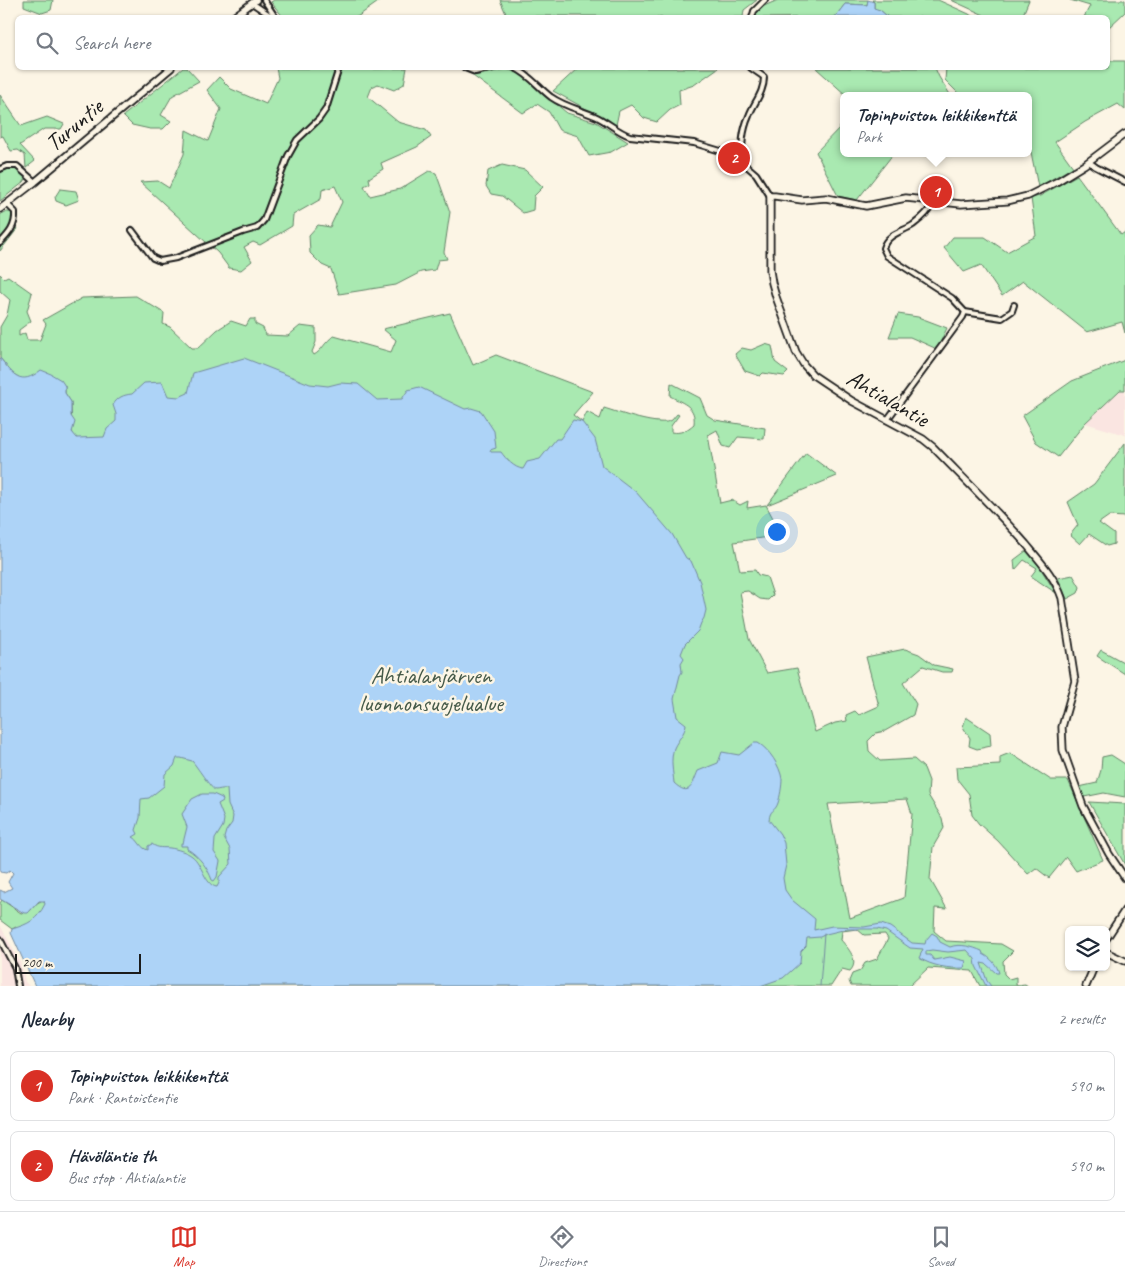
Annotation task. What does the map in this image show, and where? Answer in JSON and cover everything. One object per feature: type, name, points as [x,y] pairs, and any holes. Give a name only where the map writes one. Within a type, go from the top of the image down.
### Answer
[{"type":"street","points":[[264,0],[273,15]]},
{"type":"street","points":[[753,15],[754,11],[765,0]]},
{"type":"street","points":[[236,15],[254,2],[271,15]]},
{"type":"street","name":"Turuntie","points":[[0,209],[35,182],[168,70]]},
{"type":"street","points":[[132,230],[153,258],[160,261],[176,258],[261,225],[288,156],[297,140],[319,119],[326,109],[339,70]]},
{"type":"street","points":[[470,70],[475,72],[484,70]]},
{"type":"street","points":[[518,70],[550,96],[594,116],[622,133],[630,136],[694,143],[734,155],[756,174],[770,196],[802,200],[822,198],[866,206],[906,198],[961,204],[1021,199],[1058,181],[1089,162],[1125,134]]},
{"type":"street","points":[[744,162],[742,151],[748,118],[762,93],[764,84],[764,77],[754,70]]},
{"type":"street","points":[[734,155],[742,151]]},
{"type":"street","points":[[1089,162],[1125,182]]},
{"type":"street","points":[[0,169],[7,166],[17,166],[35,182]]},
{"type":"street","name":"Ahtialantie","points":[[770,196],[770,270],[772,283],[796,352],[804,365],[813,375],[852,401],[923,439],[933,447],[1007,522],[1043,564],[1059,588],[1075,681],[1062,727],[1063,750],[1083,806],[1109,854],[1125,878]]},
{"type":"street","points":[[934,202],[913,225],[888,238],[883,248],[887,256],[952,298],[965,312],[1002,318],[1012,311],[1014,305]]},
{"type":"street","points":[[0,243],[10,232],[14,222],[15,212],[7,204]]},
{"type":"street","points":[[887,420],[964,317],[965,312]]},
{"type":"street","points":[[1110,933],[1125,910]]},
{"type":"street","points":[[0,939],[14,968],[18,986]]},
{"type":"street","points":[[1110,954],[1125,962]]},
{"type":"street","points":[[1086,986],[1092,971]]},
{"type":"shaded area","points":[[1120,390],[1125,390],[1125,435],[1085,423]]},
{"type":"shaded area","points":[[0,925],[22,966],[25,982],[29,986],[0,986]]},
{"type":"green space","points":[[24,0],[53,0],[51,10],[42,13],[24,6]]},
{"type":"green space","points":[[274,0],[381,0],[360,15],[282,15],[271,2]]},
{"type":"green space","points":[[500,0],[757,0],[744,10],[743,15],[507,15]]},
{"type":"green space","points":[[778,0],[868,0],[867,5],[845,4],[837,15],[756,15],[757,9]]},
{"type":"green space","points":[[872,0],[938,0],[970,15],[886,15],[880,10],[874,9],[874,2]]},
{"type":"green space","points":[[951,0],[1029,0],[1023,15],[984,15]]},
{"type":"green space","points":[[1070,0],[1125,0],[1125,12],[1110,26],[1110,15],[1085,15],[1090,6]]},
{"type":"green space","points":[[1110,61],[1125,61],[1125,110],[1118,104],[1085,122],[1055,142],[1073,167],[1038,187],[1032,157],[1032,92],[957,92],[945,80],[946,70],[1110,70]]},
{"type":"green space","points":[[180,70],[189,70],[199,81],[172,96],[161,115],[171,121],[163,129],[150,129],[132,125],[123,116]]},
{"type":"green space","points":[[276,70],[407,70],[404,84],[394,90],[378,84],[372,87],[368,97],[398,122],[426,130],[431,137],[417,147],[381,163],[383,169],[369,178],[370,183],[364,186],[370,196],[400,189],[429,171],[436,173],[450,212],[444,252],[447,259],[438,260],[435,270],[421,272],[396,285],[339,294],[331,269],[322,265],[310,253],[309,235],[318,225],[330,227],[342,202],[335,186],[322,190],[321,199],[293,215],[292,226],[260,245],[253,242],[244,247],[252,261],[241,270],[229,268],[218,253],[140,182],[158,181],[169,188],[184,154],[186,130],[208,141],[221,109],[207,90],[219,77],[231,89],[266,104],[278,78]]},
{"type":"green space","points":[[501,70],[519,73],[567,113],[596,122],[628,142],[611,152],[589,156],[578,136],[559,130],[549,112],[537,104],[523,113],[473,76]]},
{"type":"green space","points":[[576,70],[715,70],[694,85],[679,90],[680,105],[670,110],[657,122],[644,118],[631,105],[619,111],[616,125],[553,91]]},
{"type":"green space","points":[[818,70],[936,70],[948,92],[843,92]]},
{"type":"green space","points":[[0,95],[21,126],[47,117],[64,124],[61,129],[44,129],[20,145],[35,161],[26,168],[25,155],[18,150],[11,151],[3,136],[0,137]]},
{"type":"green space","points":[[840,127],[840,157],[891,157],[857,200],[838,196],[816,152]]},
{"type":"green space","points":[[502,165],[525,170],[543,187],[534,196],[533,210],[523,213],[502,196],[491,194],[486,186],[488,171]]},
{"type":"green space","points":[[13,168],[22,172],[26,179],[0,201],[0,173]]},
{"type":"green space","points":[[1077,175],[1121,235],[1125,232],[1125,333],[1122,322],[1087,332],[1023,281],[1002,296],[981,265],[964,272],[944,248],[953,237],[985,237],[1007,252],[1036,236],[1031,198],[1040,196]]},
{"type":"green space","points":[[928,183],[946,185],[944,200],[926,198]]},
{"type":"green space","points":[[60,189],[76,191],[79,200],[66,205],[56,201],[55,197]]},
{"type":"green space","points":[[5,212],[11,212],[11,228],[18,228],[0,251],[0,215]]},
{"type":"green space","name":"Ahtialanjärven luonnonsuojelualue","points":[[0,274],[4,278],[8,276],[32,293],[27,311],[31,321],[19,330],[19,336],[25,333],[27,340],[40,340],[46,324],[43,320],[82,298],[136,296],[164,313],[163,324],[170,327],[192,348],[198,348],[217,330],[231,321],[246,326],[250,319],[255,319],[255,324],[263,328],[266,335],[288,336],[300,326],[316,328],[316,342],[312,352],[314,355],[334,336],[391,352],[396,340],[383,329],[450,313],[473,365],[496,355],[593,392],[573,415],[582,422],[587,412],[600,419],[604,408],[659,422],[672,420],[677,414],[679,415],[671,426],[671,432],[684,431],[694,424],[693,413],[688,406],[670,396],[671,383],[700,398],[707,415],[715,420],[765,428],[764,439],[738,437],[730,448],[723,446],[717,430],[708,435],[720,503],[732,500],[740,505],[748,501],[747,508],[766,505],[782,535],[734,542],[740,571],[755,570],[758,575],[767,577],[773,595],[768,600],[760,599],[748,591],[740,592],[749,639],[767,673],[797,668],[815,732],[835,723],[847,721],[846,715],[855,711],[859,715],[879,706],[866,657],[905,649],[919,654],[934,665],[953,669],[952,672],[942,672],[923,666],[903,683],[916,704],[913,715],[885,731],[876,733],[868,741],[869,751],[880,761],[914,759],[924,768],[929,781],[928,795],[942,818],[944,828],[933,847],[930,879],[947,909],[935,908],[934,931],[946,941],[1001,944],[1013,951],[1003,961],[1004,974],[1009,979],[1016,977],[1016,985],[1025,984],[1028,986],[980,986],[972,971],[928,968],[909,986],[851,986],[849,981],[852,974],[860,971],[865,963],[877,959],[888,939],[885,934],[864,935],[857,929],[842,931],[841,940],[852,955],[854,963],[850,971],[842,969],[831,986],[42,986],[16,927],[12,929],[0,920],[0,903],[2,900],[21,913],[31,910],[41,901],[74,436],[72,431],[71,402],[65,393],[65,386],[41,371],[30,378],[22,379],[12,373],[0,358],[0,327],[7,315],[10,300],[0,291]],"holes":[[[907,799],[912,814],[904,898],[850,918],[828,804]]]},
{"type":"green space","points":[[898,314],[918,317],[947,328],[937,349],[910,337],[889,337]]},
{"type":"green space","points":[[765,344],[772,346],[775,362],[788,372],[784,376],[763,373],[760,376],[745,371],[735,354],[742,348],[751,350]]},
{"type":"green space","points":[[1125,360],[1125,390],[1120,390],[1085,423],[1058,457],[1036,442],[1022,416],[1072,381]]},
{"type":"green space","points":[[1125,443],[1125,517],[1109,516],[1099,523],[1114,534],[1114,544],[1107,546],[1089,534],[1080,544],[1070,535],[1078,525],[1068,502],[1094,484]]},
{"type":"green space","points":[[806,453],[837,476],[767,505]]},
{"type":"green space","points":[[1026,551],[1039,566],[1056,593],[1031,576],[1037,568],[1024,560],[1015,570],[1014,560]]},
{"type":"green space","points":[[1073,575],[1080,587],[1078,593],[1067,599],[1058,578]]},
{"type":"green space","points":[[1101,650],[1125,663],[1125,674],[1097,656]]},
{"type":"green space","points":[[966,717],[990,733],[991,746],[977,749],[969,746],[970,738],[963,727]]},
{"type":"green space","points":[[1010,753],[1051,780],[1068,780],[1103,860],[1076,871],[1066,857],[1049,878],[1036,868],[1028,874],[998,841],[979,824],[972,815],[969,794],[957,779],[956,767],[1000,765],[1000,757]]},
{"type":"green space","points":[[1111,755],[1125,764],[1125,797],[1104,793],[1084,797],[1079,787],[1097,783],[1102,757]]},
{"type":"green space","points":[[1089,802],[1125,804],[1125,865]]},
{"type":"water","points":[[868,0],[874,2],[874,8],[886,15],[837,15],[845,4],[867,5]]},
{"type":"water","name":"Ahtialanjärven luonnonsuojelualue","points":[[0,358],[13,373],[22,378],[28,378],[41,370],[61,380],[65,386],[65,393],[71,402],[71,416],[75,422],[72,432],[77,438],[104,437],[107,429],[116,421],[113,405],[115,402],[121,397],[132,394],[144,383],[162,382],[168,396],[179,397],[188,393],[193,373],[244,358],[310,384],[328,386],[340,383],[358,384],[377,400],[402,399],[408,390],[419,387],[465,409],[471,408],[481,411],[494,431],[496,448],[490,450],[491,452],[501,452],[513,465],[523,469],[527,462],[540,459],[556,439],[560,439],[573,420],[582,422],[595,439],[602,466],[636,492],[672,534],[686,558],[691,561],[700,582],[706,610],[698,631],[685,644],[681,654],[684,658],[681,663],[682,672],[674,699],[677,717],[686,724],[673,752],[674,783],[684,789],[690,788],[698,771],[718,763],[722,752],[739,755],[754,743],[758,743],[773,758],[782,779],[778,803],[770,814],[769,820],[780,834],[784,843],[786,865],[783,878],[785,890],[792,900],[815,919],[814,930],[832,926],[864,927],[881,924],[890,927],[912,943],[925,944],[932,933],[937,936],[940,942],[950,947],[962,945],[982,951],[997,967],[999,973],[996,973],[986,964],[981,963],[987,981],[991,986],[986,986],[976,966],[975,959],[967,950],[948,952],[926,951],[926,955],[930,955],[934,960],[950,957],[966,961],[964,968],[952,968],[929,963],[919,958],[923,949],[910,948],[886,931],[877,929],[847,929],[820,937],[807,938],[806,946],[801,951],[800,963],[783,978],[760,986],[35,986],[11,933],[12,929],[36,918],[45,904],[44,901],[39,901],[28,913],[24,913],[0,899],[0,890],[4,892],[12,888],[8,882],[13,873],[10,870],[6,873],[0,872]],"holes":[[[177,758],[192,761],[215,790],[227,789],[228,805],[233,816],[232,823],[226,831],[224,838],[230,849],[231,864],[219,877],[217,887],[209,883],[195,859],[185,852],[158,847],[152,844],[148,846],[148,850],[143,848],[133,837],[138,834],[136,830],[140,818],[141,799],[149,798],[164,786],[165,774],[174,766]]]},
{"type":"water","points":[[202,794],[213,794],[222,798],[223,801],[218,804],[224,819],[223,826],[215,839],[214,852],[220,861],[217,877],[214,881],[199,858],[187,849],[187,846],[181,846],[187,827],[182,814],[192,799]]},
{"type":"waterway","points":[[820,986],[824,934]]},
{"type":"place","name":"Hävöläntie th","points":[[734,158]]},
{"type":"place","name":"Topinpuiston leikkikenttä","points":[[936,192]]}]
